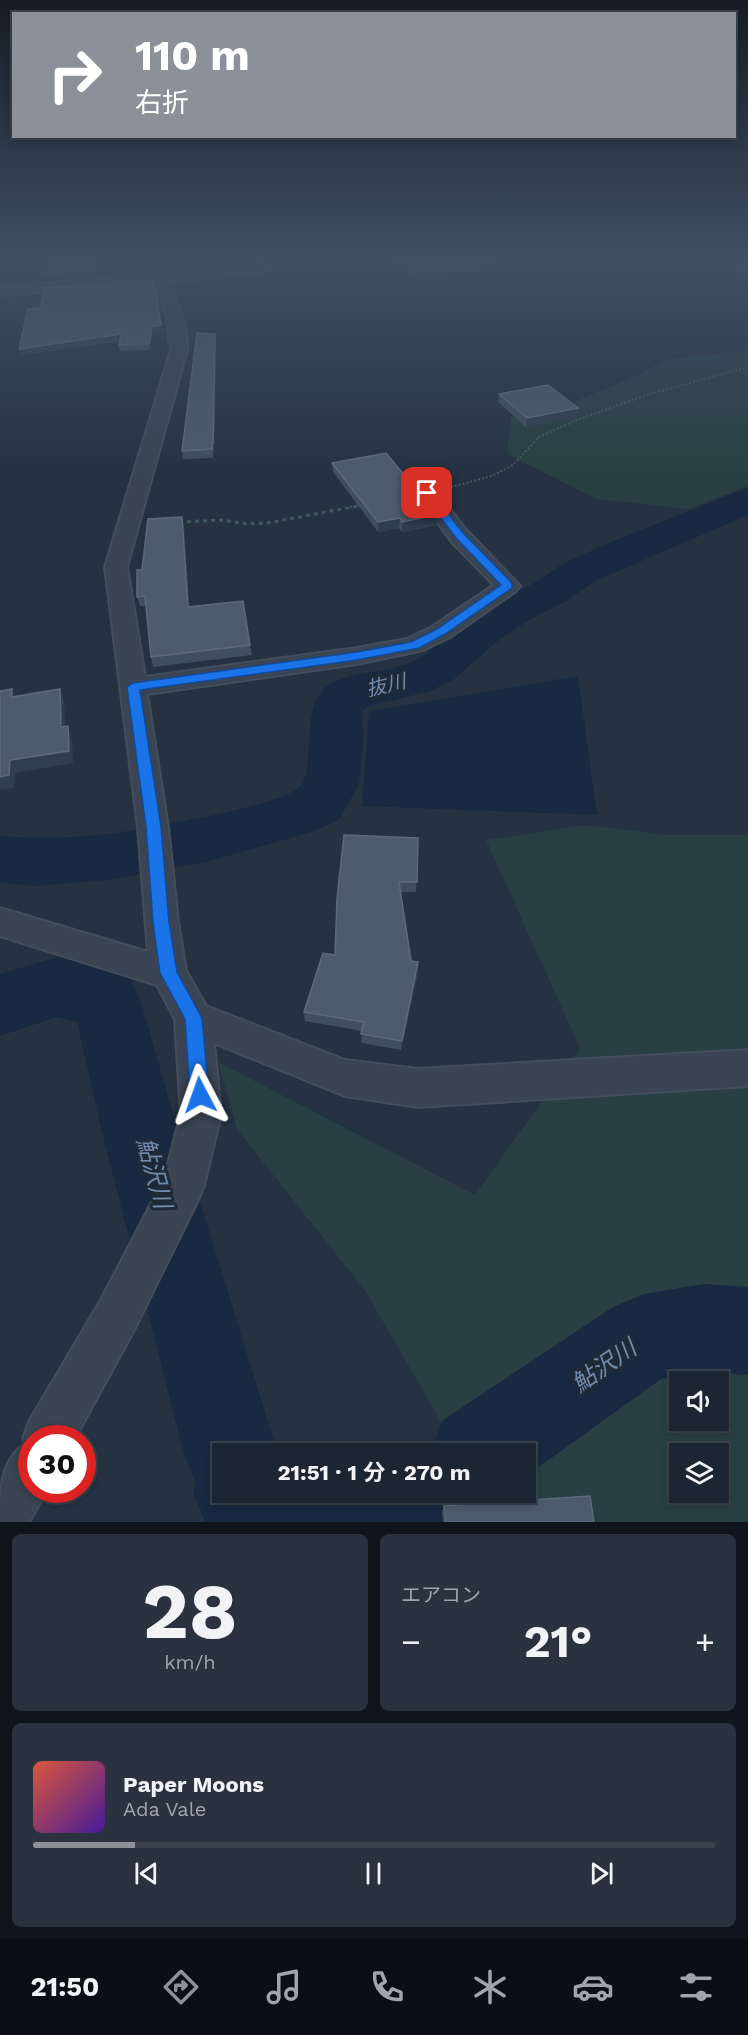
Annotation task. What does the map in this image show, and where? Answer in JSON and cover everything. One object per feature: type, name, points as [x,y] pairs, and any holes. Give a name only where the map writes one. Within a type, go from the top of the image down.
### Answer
[{"type":"street","points":[[55,1425],[118,1314],[183,1185],[201,1114],[194,1018],[169,973],[153,831],[116,567],[179,350],[178,331]]},
{"type":"street","points":[[133,687],[357,656],[414,645],[441,632],[508,586],[459,536],[427,493]]},
{"type":"street","points":[[0,922],[169,973]]},
{"type":"street","points":[[194,1018],[345,1078],[418,1088],[748,1068]]},
{"type":"street","points":[[0,1522],[18,1491]]},
{"type":"path","points":[[427,493],[492,476],[513,465],[539,437],[577,420],[610,410],[649,394],[748,367]]},
{"type":"path","points":[[127,525],[222,520],[248,524],[267,523],[370,503]]},
{"type":"green space","points":[[748,350],[748,486],[688,509],[596,499],[507,454],[511,416],[571,403],[636,376],[666,360]]},
{"type":"green space","points":[[586,825],[667,835],[748,835],[748,1522],[498,1522],[487,1503],[536,1503],[536,1443],[453,1443],[366,1292],[237,1129],[218,1062],[475,1195],[580,1048],[486,840]]},
{"type":"water","points":[[578,676],[597,815],[362,806],[369,711]]},
{"type":"building","points":[[23,331],[151,331],[149,344],[119,345],[121,334],[19,349]]},
{"type":"building","points":[[197,333],[215,334],[213,444],[212,441],[212,449],[182,451]]},
{"type":"building","points":[[548,385],[578,408],[527,418],[499,394]]},
{"type":"building","points":[[386,453],[437,515],[402,522],[400,518],[378,522],[332,463]]},
{"type":"building","points":[[182,517],[188,607],[243,601],[250,645],[151,657],[145,596],[137,597],[137,570],[142,570],[148,519]]},
{"type":"building","points":[[12,689],[12,697],[60,689],[61,727],[68,726],[69,751],[10,760],[9,775],[0,777],[0,691]]},
{"type":"building","points":[[344,835],[418,838],[417,882],[399,882],[411,961],[418,962],[402,1041],[361,1034],[364,1022],[304,1012],[323,953],[335,955],[337,899]]},
{"type":"building","points":[[590,1496],[594,1522],[446,1522],[444,1506],[536,1503],[536,1500]]},
{"type":"waterway","name":"抜川","points":[[0,859],[33,862],[108,857],[210,839],[295,816],[319,805],[331,784],[337,743],[337,709],[348,695],[375,686],[413,680],[436,669],[484,629],[515,609],[549,593],[580,572],[748,501]]},
{"type":"waterway","name":"鮎沢川","points":[[0,1005],[57,987],[106,999],[138,1124],[228,1443]]},
{"type":"waterway","name":"鮎沢川","points":[[493,1443],[644,1338],[704,1328],[748,1331]]},
{"type":"waterway","name":"鮎沢川","points":[[252,1503],[292,1522]]},
{"type":"waterway","name":"鮎沢川","points":[[377,1522],[405,1503]]},
{"type":"route","points":[[200,1095],[194,1018],[169,973],[161,922],[153,827],[133,687],[357,656],[414,645],[441,632],[508,586],[459,536],[427,493]]}]
